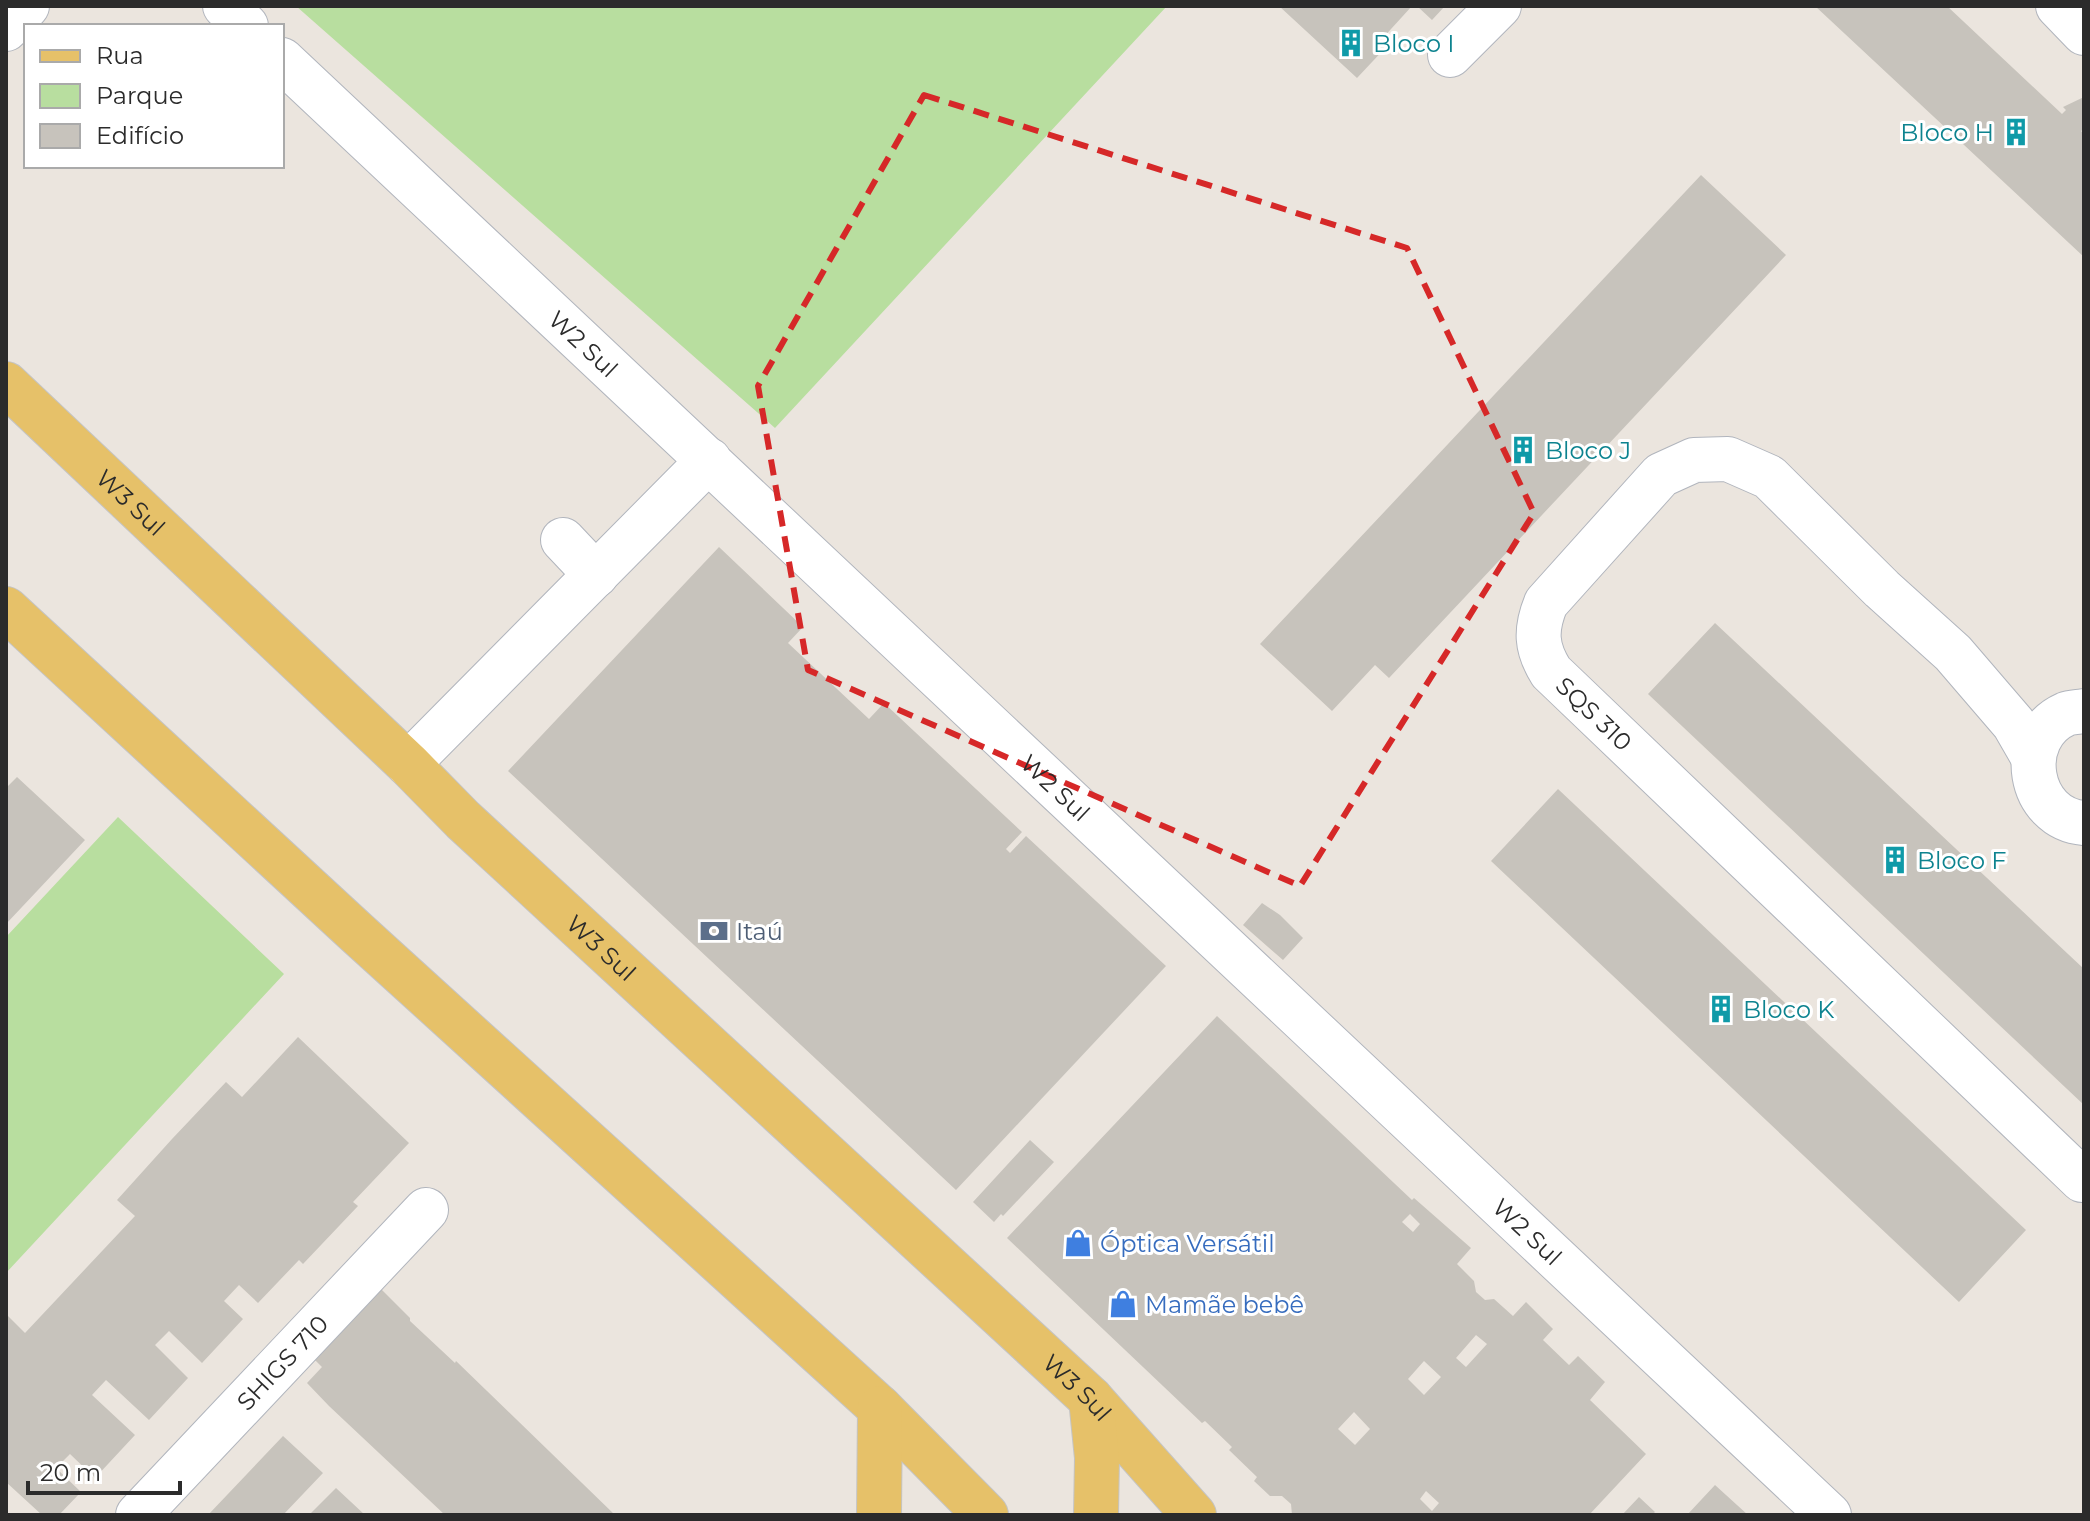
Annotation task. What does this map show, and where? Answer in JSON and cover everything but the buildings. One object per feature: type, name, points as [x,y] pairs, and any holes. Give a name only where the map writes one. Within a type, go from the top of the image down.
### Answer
[{"type":"main road","name":"W3 Sul","points":[[6,384],[487,842],[1091,1399],[1194,1515]]},
{"type":"main road","points":[[6,609],[880,1408],[986,1515]]},
{"type":"main road","points":[[1091,1399],[1097,1458],[1096,1515]]},
{"type":"main road","points":[[879,1515],[880,1408]]},
{"type":"street","points":[[6,29],[27,6]]},
{"type":"street","points":[[225,6],[244,24]]},
{"type":"street","points":[[1450,55],[1499,6]]},
{"type":"street","points":[[2058,6],[2084,33]]},
{"type":"street","name":"W2 Sul","points":[[284,62],[1829,1515]]},
{"type":"street","name":"SQS 310","points":[[2033,757],[2014,724],[1953,653],[1882,589],[1769,477],[1728,459],[1694,460],[1661,475],[1546,603],[1539,621],[1537,639],[1542,657],[1551,672],[2082,1180]]},
{"type":"street","points":[[408,764],[709,460]]},
{"type":"street","points":[[563,540],[596,575]]},
{"type":"street","name":"SQS 310","points":[[1953,653],[2018,691],[2075,712]]},
{"type":"street","name":"SQS 310","points":[[2075,712],[2044,731],[2033,757],[2034,784],[2048,807],[2072,822],[2084,823]]},
{"type":"street","name":"SHIGS 710","points":[[138,1515],[426,1210]]},
{"type":"highlighted area","points":[[924,95],[1407,248],[1534,513],[1300,886],[808,670],[758,386]]},
{"type":"green space","points":[[296,6],[1167,6],[775,428]]},
{"type":"green space","points":[[118,817],[284,974],[6,1273],[6,937]]},
{"type":"place","name":"Bloco I","points":[[1351,43]]},
{"type":"place","name":"Bloco H","points":[[2016,132]]},
{"type":"place","name":"Bloco J","points":[[1523,450]]},
{"type":"place","name":"Bloco F","points":[[1895,860]]},
{"type":"place","name":"Itaú","points":[[714,931]]},
{"type":"place","name":"Bloco K","points":[[1721,1009]]},
{"type":"place","name":"Óptica Versátil","points":[[1078,1243]]},
{"type":"place","name":"Mamãe bebê","points":[[1123,1304]]}]
